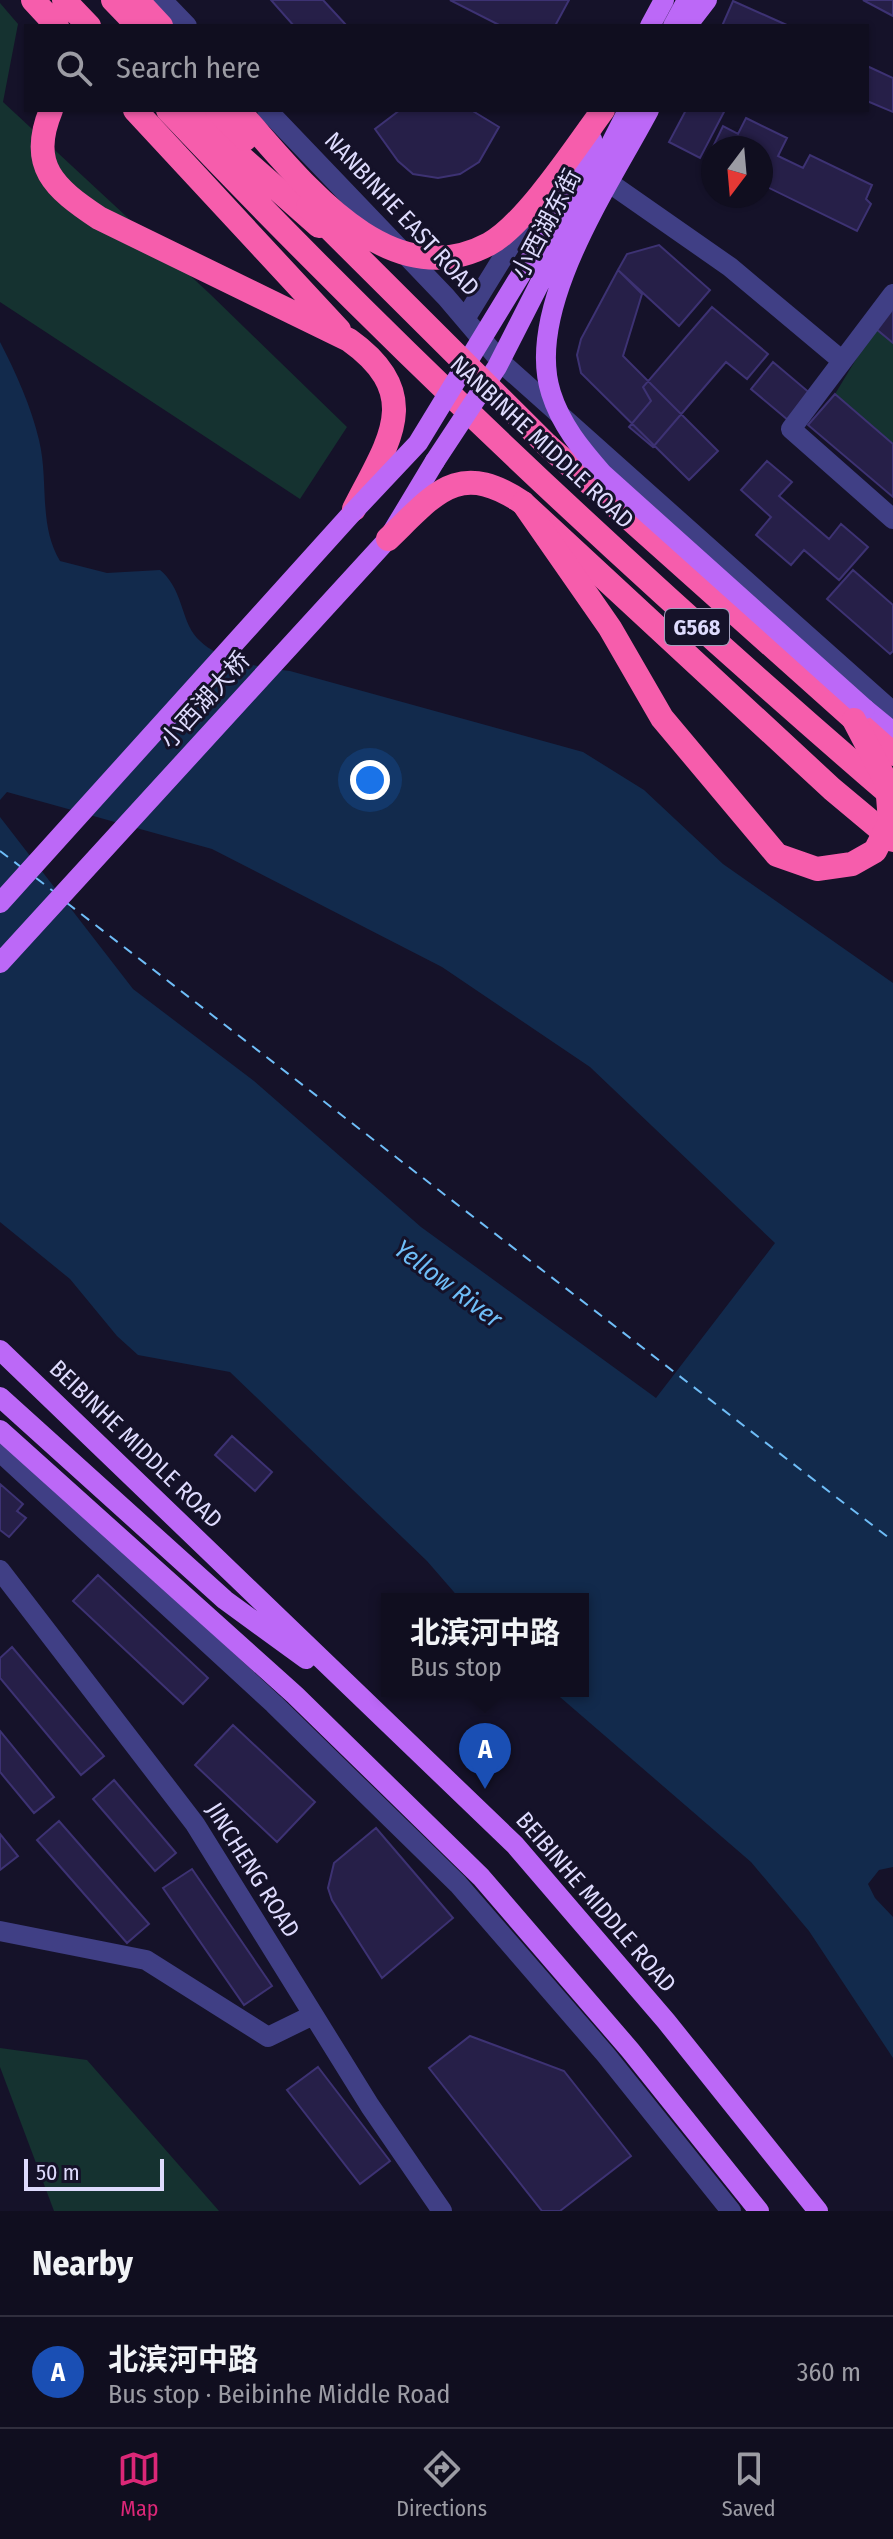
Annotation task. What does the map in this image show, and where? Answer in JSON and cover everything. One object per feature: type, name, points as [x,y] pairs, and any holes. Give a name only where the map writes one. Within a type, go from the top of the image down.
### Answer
[{"type":"highway","points":[[33,0],[55,24]]},
{"type":"highway","points":[[64,0],[87,24]]},
{"type":"highway","points":[[113,0],[149,12]]},
{"type":"highway","points":[[50,112],[42,134],[43,159],[53,183],[71,200],[99,218],[349,340]]},
{"type":"highway","points":[[137,112],[349,340],[369,355],[396,398],[392,435],[352,513]]},
{"type":"highway","name":"NANBINHE MIDDLE ROAD","points":[[170,112],[299,249],[497,438],[724,652],[893,797]]},
{"type":"highway","points":[[190,112],[378,278]]},
{"type":"highway","name":"NANBINHE MIDDLE ROAD","points":[[219,112],[378,278],[547,445],[859,714],[893,754]]},
{"type":"highway","points":[[240,112],[332,210],[377,243],[418,259],[450,256],[490,244],[514,224],[603,112]]},
{"type":"highway","points":[[388,539],[431,498],[454,483],[497,485],[523,503],[832,789],[893,840]]},
{"type":"highway","points":[[523,503],[610,628],[662,718],[777,855],[817,869],[852,864],[875,851],[890,822],[887,783],[859,714]]},
{"type":"main road","points":[[648,24],[660,0]]},
{"type":"main road","points":[[674,24],[687,0]]},
{"type":"main road","points":[[686,24],[707,0]]},
{"type":"main road","points":[[694,24],[707,0]]},
{"type":"main road","name":"小西湖大桥","points":[[0,903],[418,443],[534,253],[604,112]]},
{"type":"main road","points":[[631,112],[556,293],[545,340],[545,363],[559,415],[575,442],[603,474],[859,714],[893,732]]},
{"type":"main road","name":"小西湖大桥","points":[[0,963],[388,539],[497,367],[631,112]]},
{"type":"main road","points":[[604,183],[648,112]]},
{"type":"main road","name":"BEIBINHE MIDDLE ROAD","points":[[0,1350],[515,1845],[666,2021],[818,2211]]},
{"type":"main road","points":[[0,1397],[225,1600],[368,1703]]},
{"type":"main road","points":[[0,1430],[295,1695],[481,1877],[630,2050],[759,2211]]},
{"type":"street","points":[[685,24],[696,0]]},
{"type":"street","points":[[149,12],[182,24]]},
{"type":"street","name":"NANBINHE EAST ROAD","points":[[269,112],[465,319]]},
{"type":"street","name":"小西湖东街","points":[[465,319],[593,112]]},
{"type":"street","points":[[604,183],[730,267],[840,359]]},
{"type":"street","name":"小西湖东街","points":[[503,364],[604,183]]},
{"type":"street","points":[[893,294],[840,359],[791,429],[893,519]]},
{"type":"street","name":"NANBINHE MIDDLE ROAD","points":[[465,319],[503,364],[893,712]]},
{"type":"street","points":[[0,1452],[274,1704],[458,1884],[606,2055],[731,2211]]},
{"type":"street","name":"JINCHENG ROAD","points":[[0,1570],[195,1824],[313,2015],[442,2211]]},
{"type":"street","points":[[0,1931],[146,1960],[268,2037],[313,2015]]},
{"type":"green space","points":[[0,3],[18,24],[3,102],[210,294],[347,427],[300,499],[0,302]]},
{"type":"green space","points":[[875,328],[893,343],[893,444],[835,394]]},
{"type":"green space","points":[[0,2048],[87,2060],[219,2211],[54,2211],[0,2067]]},
{"type":"water","name":"Yellow River","points":[[0,342],[36,427],[42,455],[46,517],[53,547],[60,561],[107,573],[160,570],[175,589],[197,638],[207,647],[234,660],[290,671],[583,752],[644,790],[723,864],[893,983],[893,1867],[879,1870],[868,1884],[875,1898],[893,1917],[893,2058],[809,1931],[751,1862],[560,1697],[589,1697],[589,1593],[455,1593],[427,1561],[230,1372],[138,1355],[117,1336],[70,1279],[0,1222],[0,817],[133,989],[254,1081],[421,1227],[656,1398],[775,1243],[590,1067],[442,967],[212,849],[7,792],[0,800]]},
{"type":"building","points":[[271,0],[323,0],[345,24],[292,24]]},
{"type":"building","points":[[450,0],[569,0],[556,24],[497,24]]},
{"type":"building","points":[[863,0],[893,0],[893,16]]},
{"type":"building","points":[[733,1],[785,24],[723,24]]},
{"type":"building","points":[[869,67],[893,78],[893,112],[869,102]]},
{"type":"building","points":[[397,112],[474,112],[499,127],[479,162],[460,174],[438,178],[413,174],[398,161],[375,129]]},
{"type":"building","points":[[685,112],[724,112],[711,136],[701,136],[700,158],[669,142]]},
{"type":"building","points":[[746,118],[787,138],[778,156],[803,168],[810,155],[872,185],[866,199],[871,204],[857,231],[773,190],[773,136],[718,136],[723,126],[738,134]]},
{"type":"building","points":[[659,245],[710,290],[679,326],[618,270],[627,254]]},
{"type":"building","points":[[618,270],[642,294],[623,356],[718,451],[689,480],[581,373],[577,355],[581,339]]},
{"type":"building","points":[[893,306],[893,343],[875,328]]},
{"type":"building","points":[[712,307],[768,354],[747,379],[726,362],[653,447],[629,427],[651,401],[643,387]]},
{"type":"building","points":[[773,362],[811,394],[788,420],[751,389]]},
{"type":"building","points":[[835,394],[893,444],[893,497],[808,425]]},
{"type":"building","points":[[767,461],[792,482],[779,496],[829,539],[841,524],[868,547],[839,580],[804,550],[791,565],[756,535],[771,517],[741,490]]},
{"type":"building","points":[[853,570],[893,605],[893,651],[890,654],[827,599]]},
{"type":"building","points":[[232,1436],[272,1472],[255,1491],[215,1455]]},
{"type":"building","points":[[0,1484],[23,1504],[17,1511],[26,1518],[9,1537],[0,1530]]},
{"type":"building","points":[[98,1575],[208,1678],[183,1704],[73,1601]]},
{"type":"building","points":[[12,1647],[104,1756],[81,1775],[0,1678],[0,1658]]},
{"type":"building","points":[[233,1725],[315,1802],[277,1842],[195,1765]]},
{"type":"building","points":[[0,1731],[54,1797],[34,1813],[0,1772]]},
{"type":"building","points":[[114,1780],[176,1853],[155,1871],[93,1799]]},
{"type":"building","points":[[59,1821],[149,1924],[127,1943],[37,1840]]},
{"type":"building","points":[[376,1828],[453,1918],[382,1978],[332,1900],[328,1888],[334,1863]]},
{"type":"building","points":[[0,1834],[18,1856],[0,1870]]},
{"type":"building","points":[[192,1869],[272,1986],[244,2005],[163,1888]]},
{"type":"building","points":[[470,2036],[564,2071],[631,2156],[560,2211],[542,2211],[429,2068]]},
{"type":"building","points":[[318,2067],[390,2161],[360,2184],[287,2090]]},
{"type":"ferry route","points":[[0,851],[21,867]]},
{"type":"ferry route","points":[[36,878],[53,891]]},
{"type":"ferry route","points":[[67,903],[893,1541]]},
{"type":"place","name":"北滨河中路","points":[[485,1789]]}]
